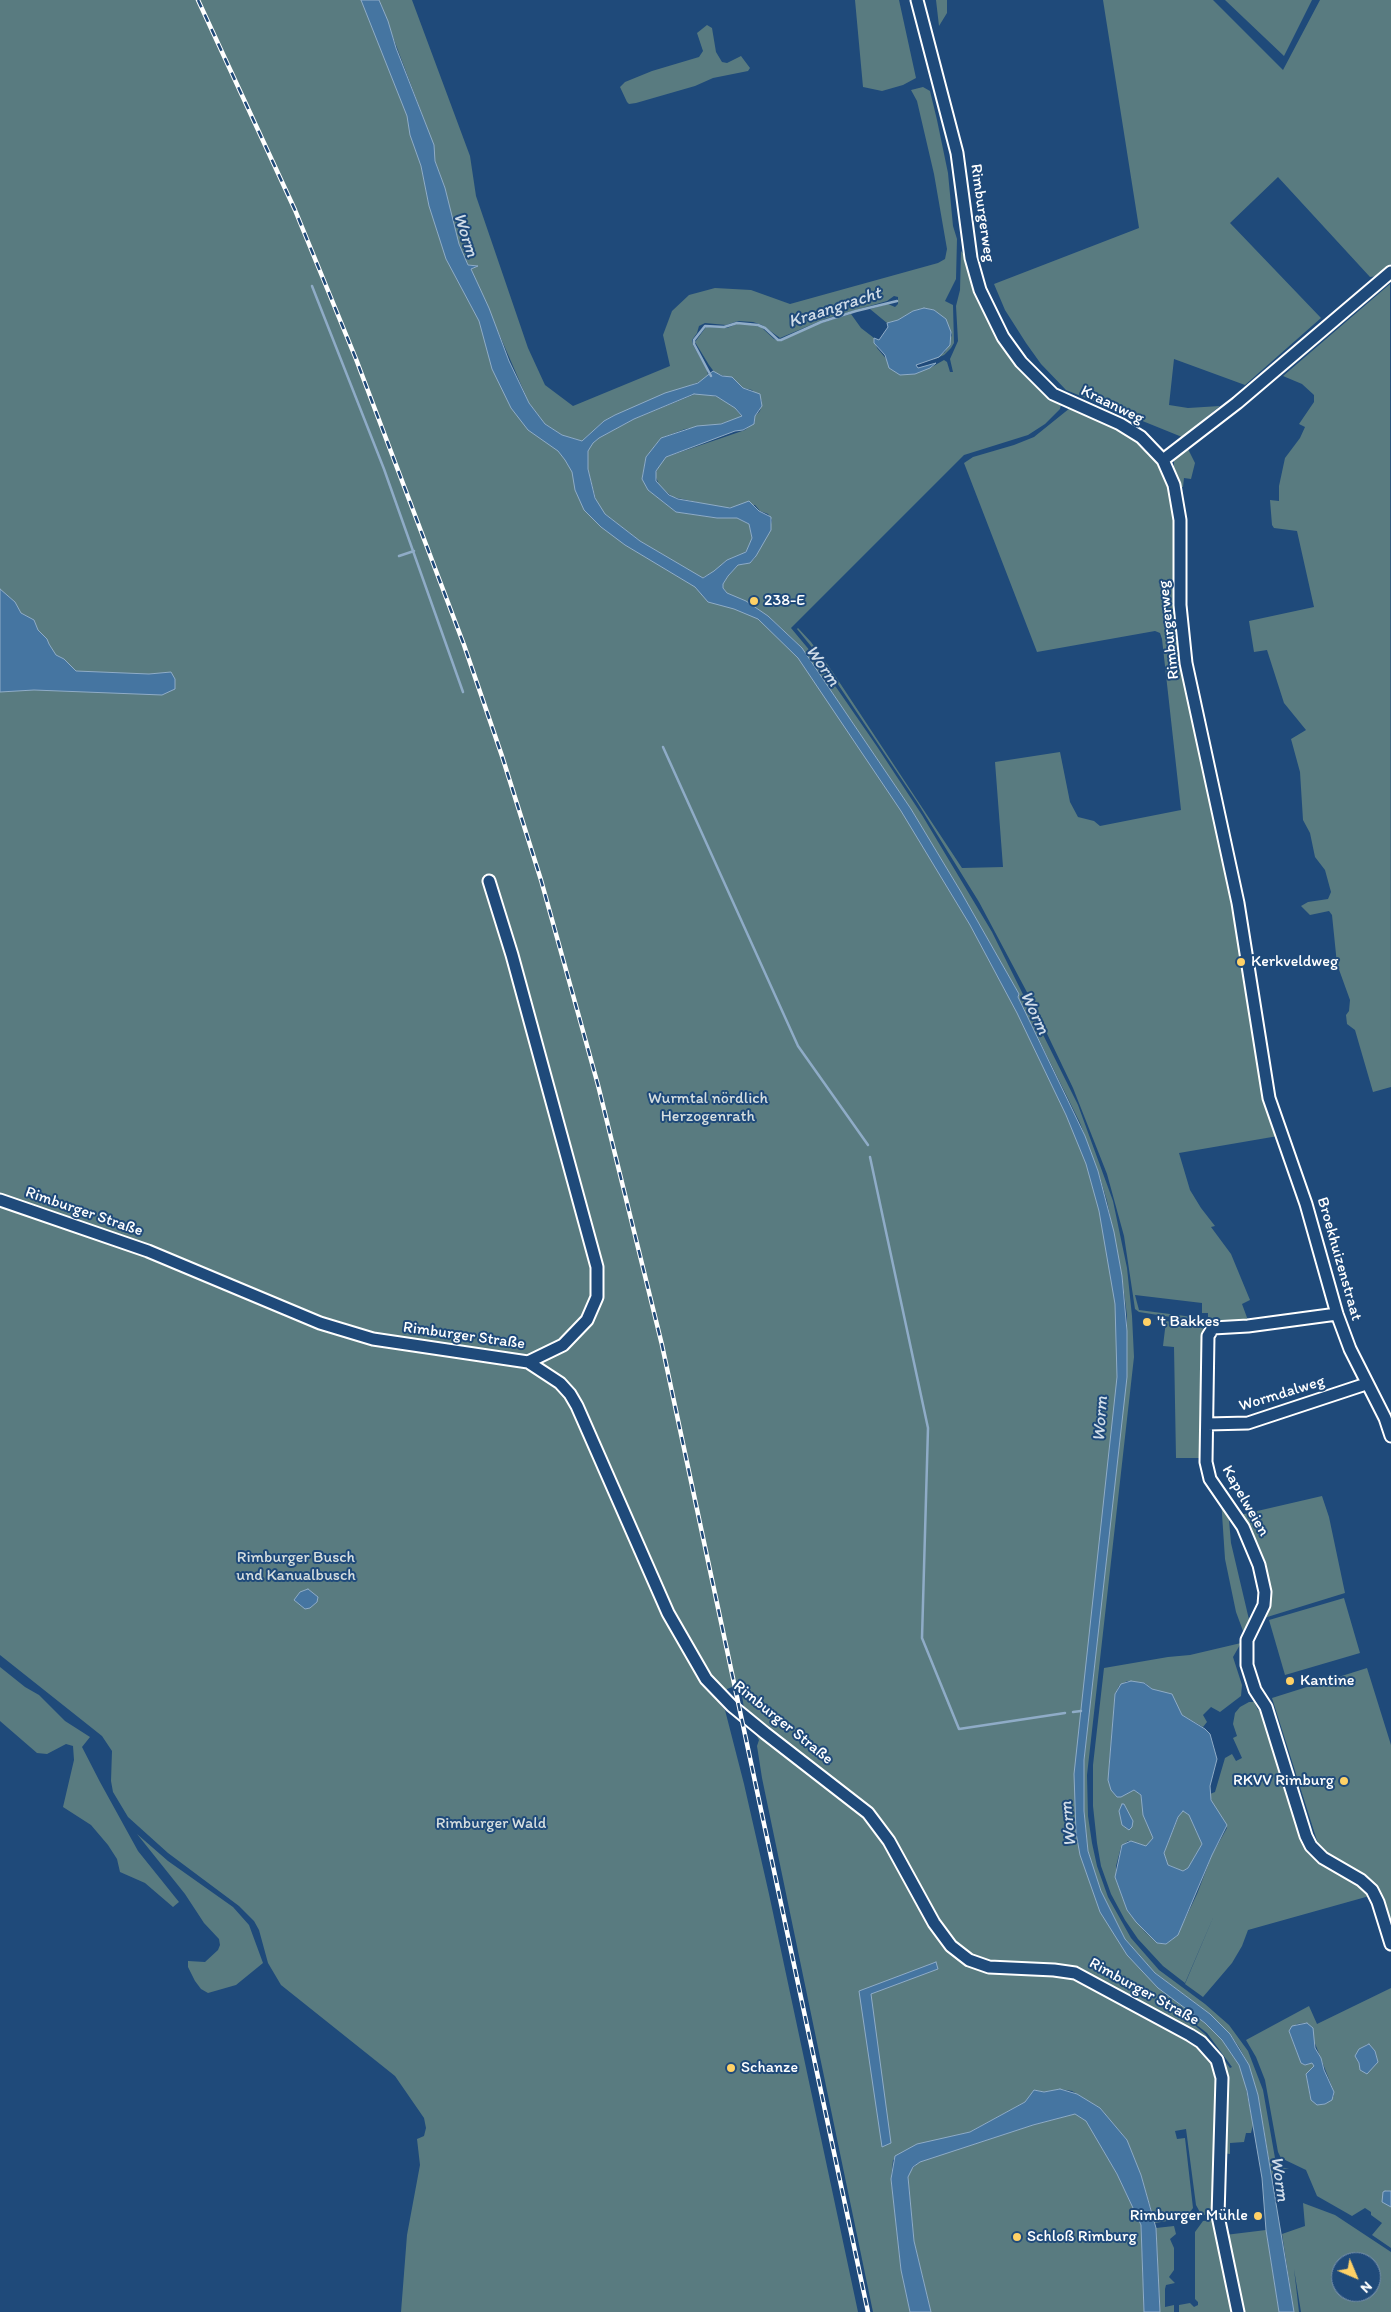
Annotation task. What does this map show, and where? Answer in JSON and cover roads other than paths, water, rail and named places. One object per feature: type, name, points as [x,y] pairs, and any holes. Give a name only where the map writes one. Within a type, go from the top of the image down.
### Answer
[{"type":"street","name":"Rimburgerweg","points":[[917,0],[957,153],[968,246],[980,290],[1003,337],[1021,362],[1046,389],[1067,402]]},
{"type":"street","points":[[1163,460],[1237,403],[1391,272]]},
{"type":"street","name":"Kraanweg","points":[[1067,402],[1131,430],[1141,437],[1163,460]]},
{"type":"street","name":"Rimburgerweg","points":[[1163,460],[1174,485],[1179,507],[1180,604],[1186,663],[1238,903],[1266,1088]]},
{"type":"street","points":[[489,881],[512,955],[597,1267],[597,1297],[587,1320],[563,1345],[528,1362]]},
{"type":"street","name":"Broekhuizenstraat","points":[[1266,1088],[1306,1204],[1337,1314],[1366,1384],[1391,1436]]},
{"type":"street","name":"Rimburger Straße","points":[[0,1200],[148,1251],[298,1315],[348,1332],[373,1339],[528,1362],[545,1372],[570,1394],[668,1613],[706,1679],[732,1706],[765,1734],[827,1779],[868,1813],[889,1841],[934,1923],[951,1946],[969,1960],[989,1967],[1054,1970],[1075,1973],[1190,2035],[1201,2042],[1217,2060],[1222,2078],[1218,2216],[1238,2312]]},
{"type":"street","name":"Kapelweien","points":[[1337,1314],[1248,1326],[1213,1328],[1208,1336],[1206,1462],[1210,1479],[1243,1527],[1259,1565],[1265,1592],[1264,1605],[1248,1637],[1247,1665],[1255,1690],[1266,1707],[1306,1836],[1311,1846],[1322,1858],[1361,1880],[1372,1890],[1378,1902],[1391,1944]]},
{"type":"street","name":"Wormdalweg","points":[[1207,1424],[1248,1423],[1366,1384]]},
{"type":"water","points":[[361,0],[379,0],[434,145],[435,161],[445,188],[459,244],[468,265],[478,266],[471,269],[489,308],[509,361],[529,403],[545,424],[562,435],[582,441],[604,421],[615,415],[665,393],[698,383],[713,371],[722,376],[732,377],[743,388],[760,394],[762,406],[755,416],[754,424],[743,430],[735,431],[666,457],[656,471],[656,481],[669,495],[678,499],[730,508],[749,501],[759,511],[771,517],[771,530],[756,556],[750,563],[738,565],[728,576],[723,584],[723,588],[727,593],[746,601],[768,616],[802,648],[911,809],[1019,994],[1018,997],[1085,1136],[1098,1171],[1114,1232],[1122,1276],[1127,1331],[1127,1377],[1084,1760],[1084,1811],[1088,1851],[1101,1891],[1125,1939],[1155,1973],[1210,2014],[1230,2034],[1249,2065],[1258,2095],[1294,2312],[1279,2312],[1266,2230],[1262,2178],[1247,2091],[1239,2065],[1222,2040],[1205,2023],[1158,1988],[1127,1955],[1100,1912],[1080,1855],[1076,1833],[1074,1774],[1117,1377],[1115,1304],[1099,1211],[1086,1164],[1066,1115],[1017,1013],[970,925],[901,811],[798,658],[758,619],[734,609],[708,602],[695,587],[625,545],[601,527],[584,510],[575,490],[572,472],[565,460],[558,451],[528,430],[511,408],[492,369],[479,321],[446,259],[429,206],[421,166],[410,135],[407,116]],"holes":[[[694,394],[716,396],[735,408],[742,416],[721,424],[697,426],[661,438],[646,457],[642,479],[648,490],[676,512],[717,518],[737,518],[749,524],[752,538],[746,552],[727,560],[703,578],[640,541],[605,514],[595,498],[588,469],[588,451],[599,438],[634,419]]]},
{"type":"water","points":[[924,308],[934,310],[946,319],[951,332],[950,345],[939,357],[916,365],[918,368],[936,363],[930,368],[915,374],[900,375],[889,368],[885,355],[874,343],[874,338],[879,340],[888,327],[887,323]]},
{"type":"water","points":[[0,589],[15,602],[21,613],[34,620],[38,630],[47,639],[56,655],[64,659],[76,671],[149,674],[171,672],[175,679],[175,689],[162,695],[34,690],[0,692]]},
{"type":"water","points":[[308,1589],[318,1597],[317,1602],[310,1608],[305,1609],[294,1600],[300,1592]]},
{"type":"water","points":[[1131,1681],[1144,1683],[1152,1689],[1172,1694],[1182,1715],[1210,1734],[1217,1759],[1210,1786],[1211,1800],[1227,1825],[1178,1935],[1166,1944],[1157,1943],[1136,1922],[1127,1910],[1115,1877],[1122,1845],[1131,1841],[1146,1846],[1153,1838],[1143,1815],[1141,1795],[1134,1790],[1121,1797],[1117,1797],[1111,1790],[1108,1780],[1115,1694],[1121,1684]],"holes":[[[1183,1811],[1189,1815],[1202,1844],[1188,1868],[1183,1871],[1168,1865],[1164,1853],[1178,1817]]]},
{"type":"water","points":[[1122,1804],[1124,1804],[1133,1821],[1132,1827],[1129,1830],[1122,1825],[1119,1811]]},
{"type":"water","points":[[936,1962],[938,1969],[871,1994],[891,2143],[882,2147],[859,1991]]},
{"type":"water","points":[[1307,2023],[1313,2028],[1315,2048],[1321,2058],[1334,2092],[1332,2100],[1325,2104],[1317,2105],[1311,2100],[1306,2074],[1314,2066],[1312,2063],[1305,2065],[1301,2063],[1289,2031],[1292,2026]]},
{"type":"water","points":[[1369,2044],[1375,2051],[1378,2062],[1367,2074],[1360,2070],[1355,2056],[1359,2049]]},
{"type":"water","points":[[1060,2089],[1077,2094],[1100,2108],[1127,2140],[1141,2175],[1156,2228],[1160,2312],[1144,2312],[1141,2225],[1117,2174],[1086,2121],[1075,2114],[1033,2125],[920,2162],[913,2167],[908,2177],[914,2241],[931,2312],[910,2312],[901,2270],[891,2179],[895,2156],[917,2144],[970,2132],[1025,2102],[1034,2090],[1044,2092]]},
{"type":"water","points":[[1391,2191],[1391,2207],[1382,2202],[1383,2192]]},
{"type":"waterway","points":[[312,286],[384,469],[463,692]]},
{"type":"waterway","name":"Kraangracht","points":[[711,376],[694,344],[694,340],[705,326],[724,327],[737,323],[758,325],[765,328],[778,340],[781,340],[821,322],[897,301]]},
{"type":"waterway","points":[[399,556],[414,551]]},
{"type":"waterway","points":[[663,747],[798,1046],[868,1145]]},
{"type":"waterway","points":[[870,1157],[928,1428],[922,1638],[959,1729],[1065,1713]]},
{"type":"waterway","points":[[1073,1712],[1081,1711]]},
{"type":"railway","points":[[198,0],[295,210],[356,359],[464,645],[502,756],[541,880],[598,1085],[662,1345],[868,2312]]},
{"type":"place","name":"238-E","points":[[754,601]]},
{"type":"place","name":"Kerkveldweg","points":[[1241,962]]},
{"type":"place","name":"'t Bakkes","points":[[1147,1322]]},
{"type":"place","name":"Kantine","points":[[1290,1681]]},
{"type":"place","name":"RKVV Rimburg","points":[[1344,1781]]},
{"type":"place","name":"Schanze","points":[[731,2068]]},
{"type":"place","name":"Rimburger Mühle","points":[[1258,2216]]},
{"type":"place","name":"Schloß Rimburg","points":[[1017,2237]]},
{"type":"water label","name":"Worm","points":[[465,235]]},
{"type":"water label","name":"Worm","points":[[822,666]]},
{"type":"water label","name":"Worm","points":[[1034,1013]]},
{"type":"water label","name":"Worm","points":[[1101,1419]]},
{"type":"water label","name":"Worm","points":[[1069,1824]]},
{"type":"water label","name":"Worm","points":[[1279,2179]]},
{"type":"park label","name":"Wurmtal nördlich Herzogenrath","points":[[708,1108]]},
{"type":"park label","name":"Rimburger Busch und Kanualbusch","points":[[296,1567]]},
{"type":"park label","name":"Rimburger Wald","points":[[491,1824]]}]
